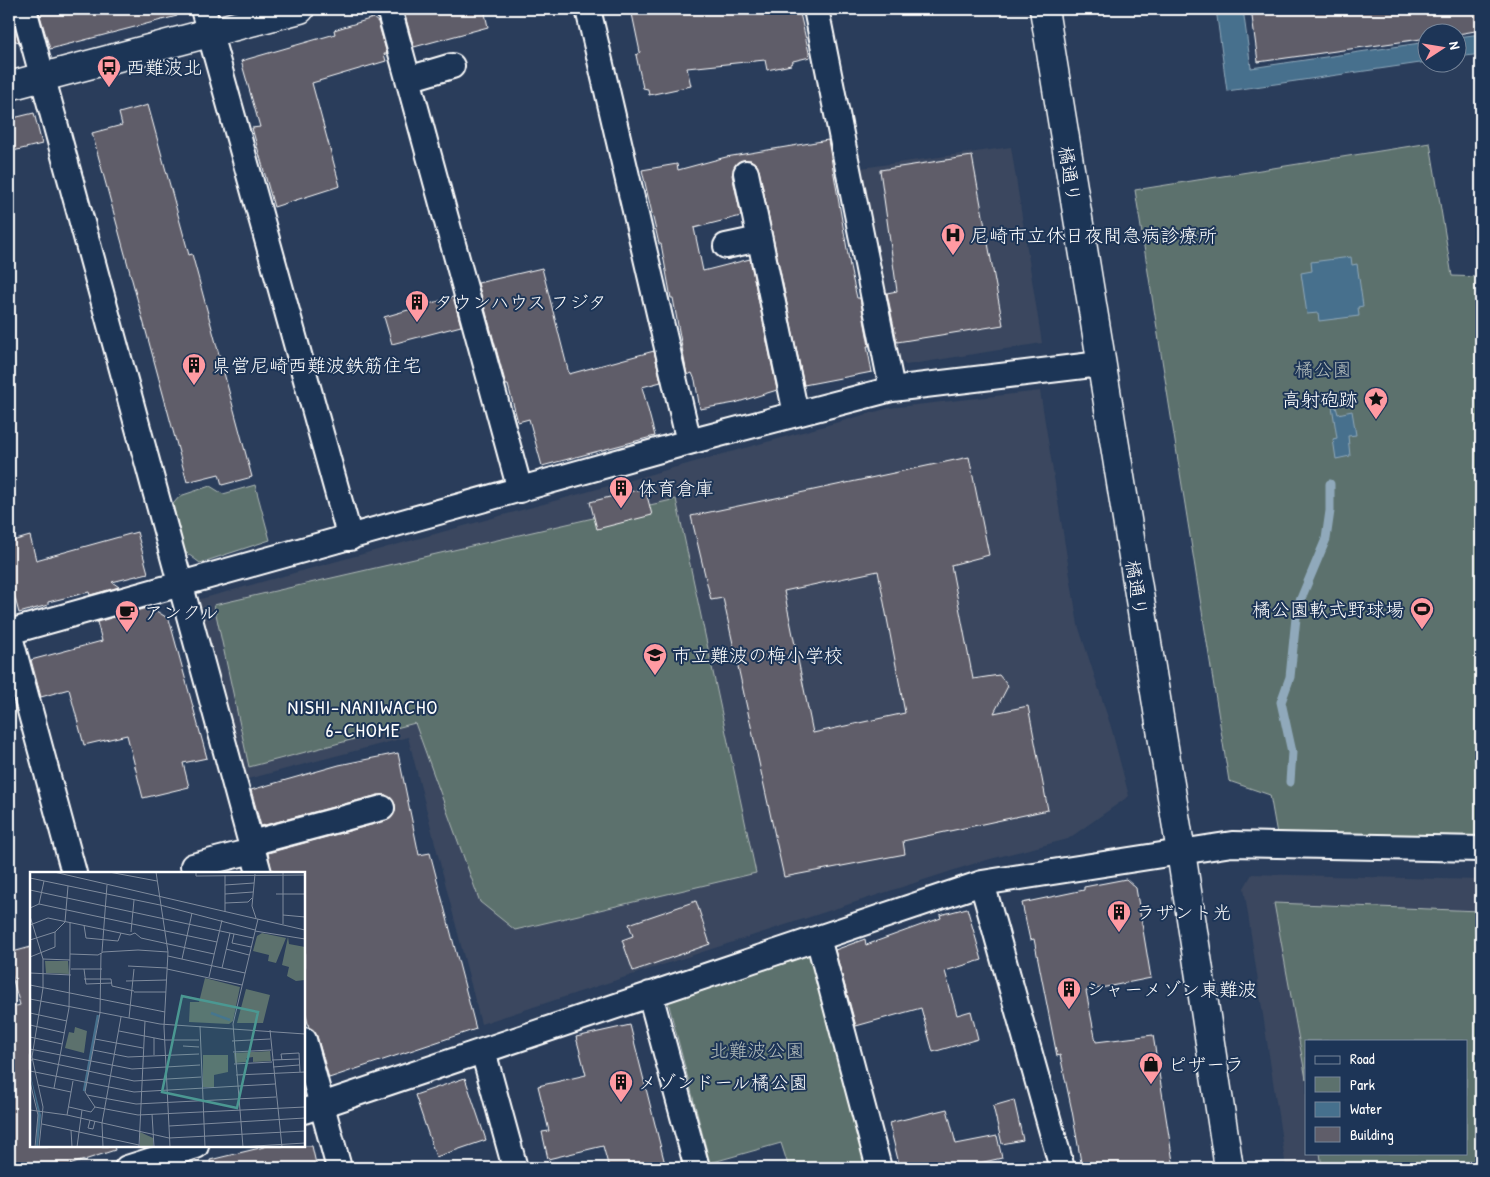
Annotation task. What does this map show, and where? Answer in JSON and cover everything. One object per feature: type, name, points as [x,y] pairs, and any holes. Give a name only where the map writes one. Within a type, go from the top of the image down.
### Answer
[{"type":"street","points":[[24,9],[44,76],[259,872]]},
{"type":"street","points":[[9,86],[206,21],[300,9]]},
{"type":"street","points":[[389,9],[520,490]]},
{"type":"street","points":[[588,9],[689,442]]},
{"type":"street","points":[[816,9],[892,389]]},
{"type":"street","name":"橘通り","points":[[1044,9],[1100,364],[1181,852],[1229,1168]]},
{"type":"street","points":[[206,21],[350,538]]},
{"type":"street","points":[[408,78],[452,66]]},
{"type":"street","points":[[746,173],[796,414]]},
{"type":"street","points":[[726,246],[759,239]]},
{"type":"street","points":[[74,872],[9,632],[181,586],[689,442],[892,389],[1100,364]]},
{"type":"street","points":[[193,866],[382,808]]},
{"type":"street","points":[[313,1108],[982,883],[1232,844],[1481,850]]},
{"type":"street","points":[[982,883],[1062,1168]]},
{"type":"street","points":[[818,938],[879,1168]]},
{"type":"street","points":[[650,994],[697,1168]]},
{"type":"street","points":[[305,1048],[313,1108],[339,1168]]},
{"type":"street","points":[[483,1051],[515,1168]]},
{"type":"street","points":[[127,1168],[150,1158],[192,1147]]},
{"type":"shaded area","name":"尼崎市立休日夜間急病診療所","points":[[1011,147],[1042,343],[906,365],[899,360],[861,168]]},
{"type":"shaded area","name":"市立難波の梅小学校","points":[[1040,391],[1078,625],[1111,727],[1129,796],[1068,839],[979,862],[481,1024],[408,737],[240,781],[197,600],[889,408]]},
{"type":"shaded area","points":[[1252,874],[1481,880],[1481,1168],[1286,1168],[1244,888]]},
{"type":"green space","name":"橘公園","points":[[1430,143],[1452,276],[1481,277],[1481,836],[1277,834],[1270,795],[1229,781],[1135,190]]},
{"type":"green space","points":[[255,485],[270,540],[200,563],[184,551],[173,504],[180,496],[210,486],[223,494]]},
{"type":"green space","points":[[676,499],[756,873],[515,930],[480,902],[415,723],[249,767],[214,605]]},
{"type":"green space","points":[[1274,903],[1481,911],[1481,1168],[1322,1168],[1320,1154],[1468,1154],[1468,1040],[1305,1040],[1305,1074]]},
{"type":"green space","name":"北難波公園","points":[[809,953],[866,1168],[789,1168],[781,1143],[710,1163],[668,1002]]},
{"type":"water","points":[[1216,9],[1243,9],[1251,68],[1418,43],[1418,63],[1227,91]]},
{"type":"water","points":[[1481,34],[1481,54],[1468,56],[1468,36]]},
{"type":"water","points":[[1351,257],[1352,265],[1357,264],[1363,306],[1358,307],[1359,316],[1319,321],[1318,313],[1307,314],[1301,273],[1312,271],[1311,262]]},
{"type":"water","points":[[1332,406],[1336,407],[1338,414],[1352,411],[1356,435],[1348,436],[1350,456],[1336,459],[1333,439],[1337,438]]},
{"type":"building","points":[[38,9],[176,9],[177,16],[50,49]]},
{"type":"building","points":[[406,9],[484,9],[488,27],[414,47],[404,12]]},
{"type":"building","points":[[631,9],[799,9],[810,57],[793,61],[791,65],[767,70],[765,60],[687,68],[691,86],[649,95],[648,89],[643,88],[636,55],[640,52]]},
{"type":"building","points":[[1251,9],[1481,9],[1481,30],[1468,32],[1468,22],[1418,22],[1418,39],[1258,62]]},
{"type":"building","points":[[9,14],[11,14],[19,42],[9,39]]},
{"type":"building","points":[[373,18],[378,22],[387,54],[384,54],[386,61],[312,83],[340,186],[274,207],[252,128],[260,127],[241,61],[335,34],[334,30]]},
{"type":"building","points":[[148,105],[189,255],[192,254],[252,477],[222,485],[219,474],[187,482],[92,133],[122,125],[119,113]]},
{"type":"building","points":[[34,113],[42,144],[9,152],[9,119]]},
{"type":"building","points":[[828,140],[851,272],[857,298],[860,298],[872,372],[804,385],[759,170],[751,160],[743,160],[737,163],[732,175],[741,216],[694,228],[703,271],[750,259],[777,390],[735,403],[700,409],[695,380],[692,373],[687,375],[673,298],[671,298],[661,244],[659,244],[642,170],[677,164],[678,170],[726,157]]},
{"type":"building","points":[[972,156],[1003,325],[897,342],[887,293],[897,291],[880,170]]},
{"type":"building","points":[[542,268],[569,374],[654,351],[661,382],[642,387],[655,436],[542,466],[529,419],[518,422],[478,283]]},
{"type":"building","name":"タウンハウス フジタ","points":[[453,297],[461,326],[392,344],[384,317]]},
{"type":"building","points":[[969,457],[989,555],[951,565],[973,679],[999,675],[1008,686],[994,713],[1028,706],[1048,810],[903,841],[905,854],[784,877],[723,598],[711,600],[691,516]],"holes":[[[878,571],[905,713],[813,733],[784,591]]]},
{"type":"building","name":"体育倉庫","points":[[645,488],[652,515],[597,529],[590,502]]},
{"type":"building","points":[[137,532],[148,573],[112,582],[119,587],[90,595],[89,592],[48,602],[48,605],[19,613],[9,576],[9,542],[30,536],[36,560]]},
{"type":"building","points":[[150,607],[169,619],[207,758],[183,763],[189,787],[143,798],[127,735],[84,745],[69,689],[41,697],[31,660],[102,641],[97,622]]},
{"type":"building","points":[[398,753],[419,855],[430,853],[476,1029],[329,1078],[317,1036],[309,1028],[305,1011],[305,872],[272,872],[268,853],[386,821],[395,812],[395,804],[386,795],[378,795],[261,826],[251,790],[339,765]]},
{"type":"building","points":[[1126,879],[1136,888],[1151,978],[1086,991],[1096,1042],[1153,1035],[1174,1168],[1082,1168],[1072,1111],[1060,1055],[1057,1056],[1034,939],[1030,940],[1022,903],[1084,890],[1084,887]]},
{"type":"building","points":[[696,901],[710,944],[633,971],[622,940],[633,936],[629,924]]},
{"type":"building","points":[[967,908],[982,960],[945,971],[957,1015],[971,1011],[978,1039],[933,1052],[921,1008],[856,1026],[835,950],[865,939],[866,945],[941,918],[940,915]]},
{"type":"building","points":[[30,947],[30,1147],[114,1147],[115,1150],[60,1168],[9,1168],[9,1008],[20,1005],[9,966],[9,953]]},
{"type":"building","name":"メゾンドール橘公園","points":[[630,1025],[666,1168],[609,1168],[603,1146],[548,1159],[542,1132],[549,1131],[538,1086],[586,1075],[576,1037]]},
{"type":"building","points":[[465,1078],[486,1140],[436,1157],[415,1095]]},
{"type":"building","points":[[1014,1100],[1023,1140],[1002,1144],[993,1106]]},
{"type":"building","points":[[947,1109],[956,1144],[997,1136],[1002,1158],[957,1168],[900,1168],[889,1123]]},
{"type":"building","points":[[312,1146],[317,1168],[211,1168],[210,1160],[264,1147]]},
{"type":"waterway","points":[[1290,782],[1292,752],[1281,702],[1290,677],[1297,608],[1326,539],[1330,511],[1330,484]]},
{"type":"place","name":"西難波北","points":[[109,88]]},
{"type":"place","name":"尼崎市立休日夜間急病診療所","points":[[953,256]]},
{"type":"place","name":"タウンハウス フジタ","points":[[417,323]]},
{"type":"place","name":"県営尼崎西難波鉄筋住宅","points":[[194,386]]},
{"type":"place","name":"高射砲跡","points":[[1376,420]]},
{"type":"place","name":"体育倉庫","points":[[621,509]]},
{"type":"place","name":"橘公園軟式野球場","points":[[1422,630]]},
{"type":"place","name":"アンクル","points":[[127,633]]},
{"type":"place","name":"市立難波の梅小学校","points":[[655,676]]},
{"type":"place","name":"ラザント光","points":[[1119,933]]},
{"type":"place","name":"シャーメゾン東難波","points":[[1069,1010]]},
{"type":"place","name":"ピザーラ","points":[[1151,1085]]},
{"type":"place","name":"メゾンドール橘公園","points":[[621,1103]]},
{"type":"district","name":"NISHI-NANIWACHO 6-CHOME","points":[[363,718]]}]
